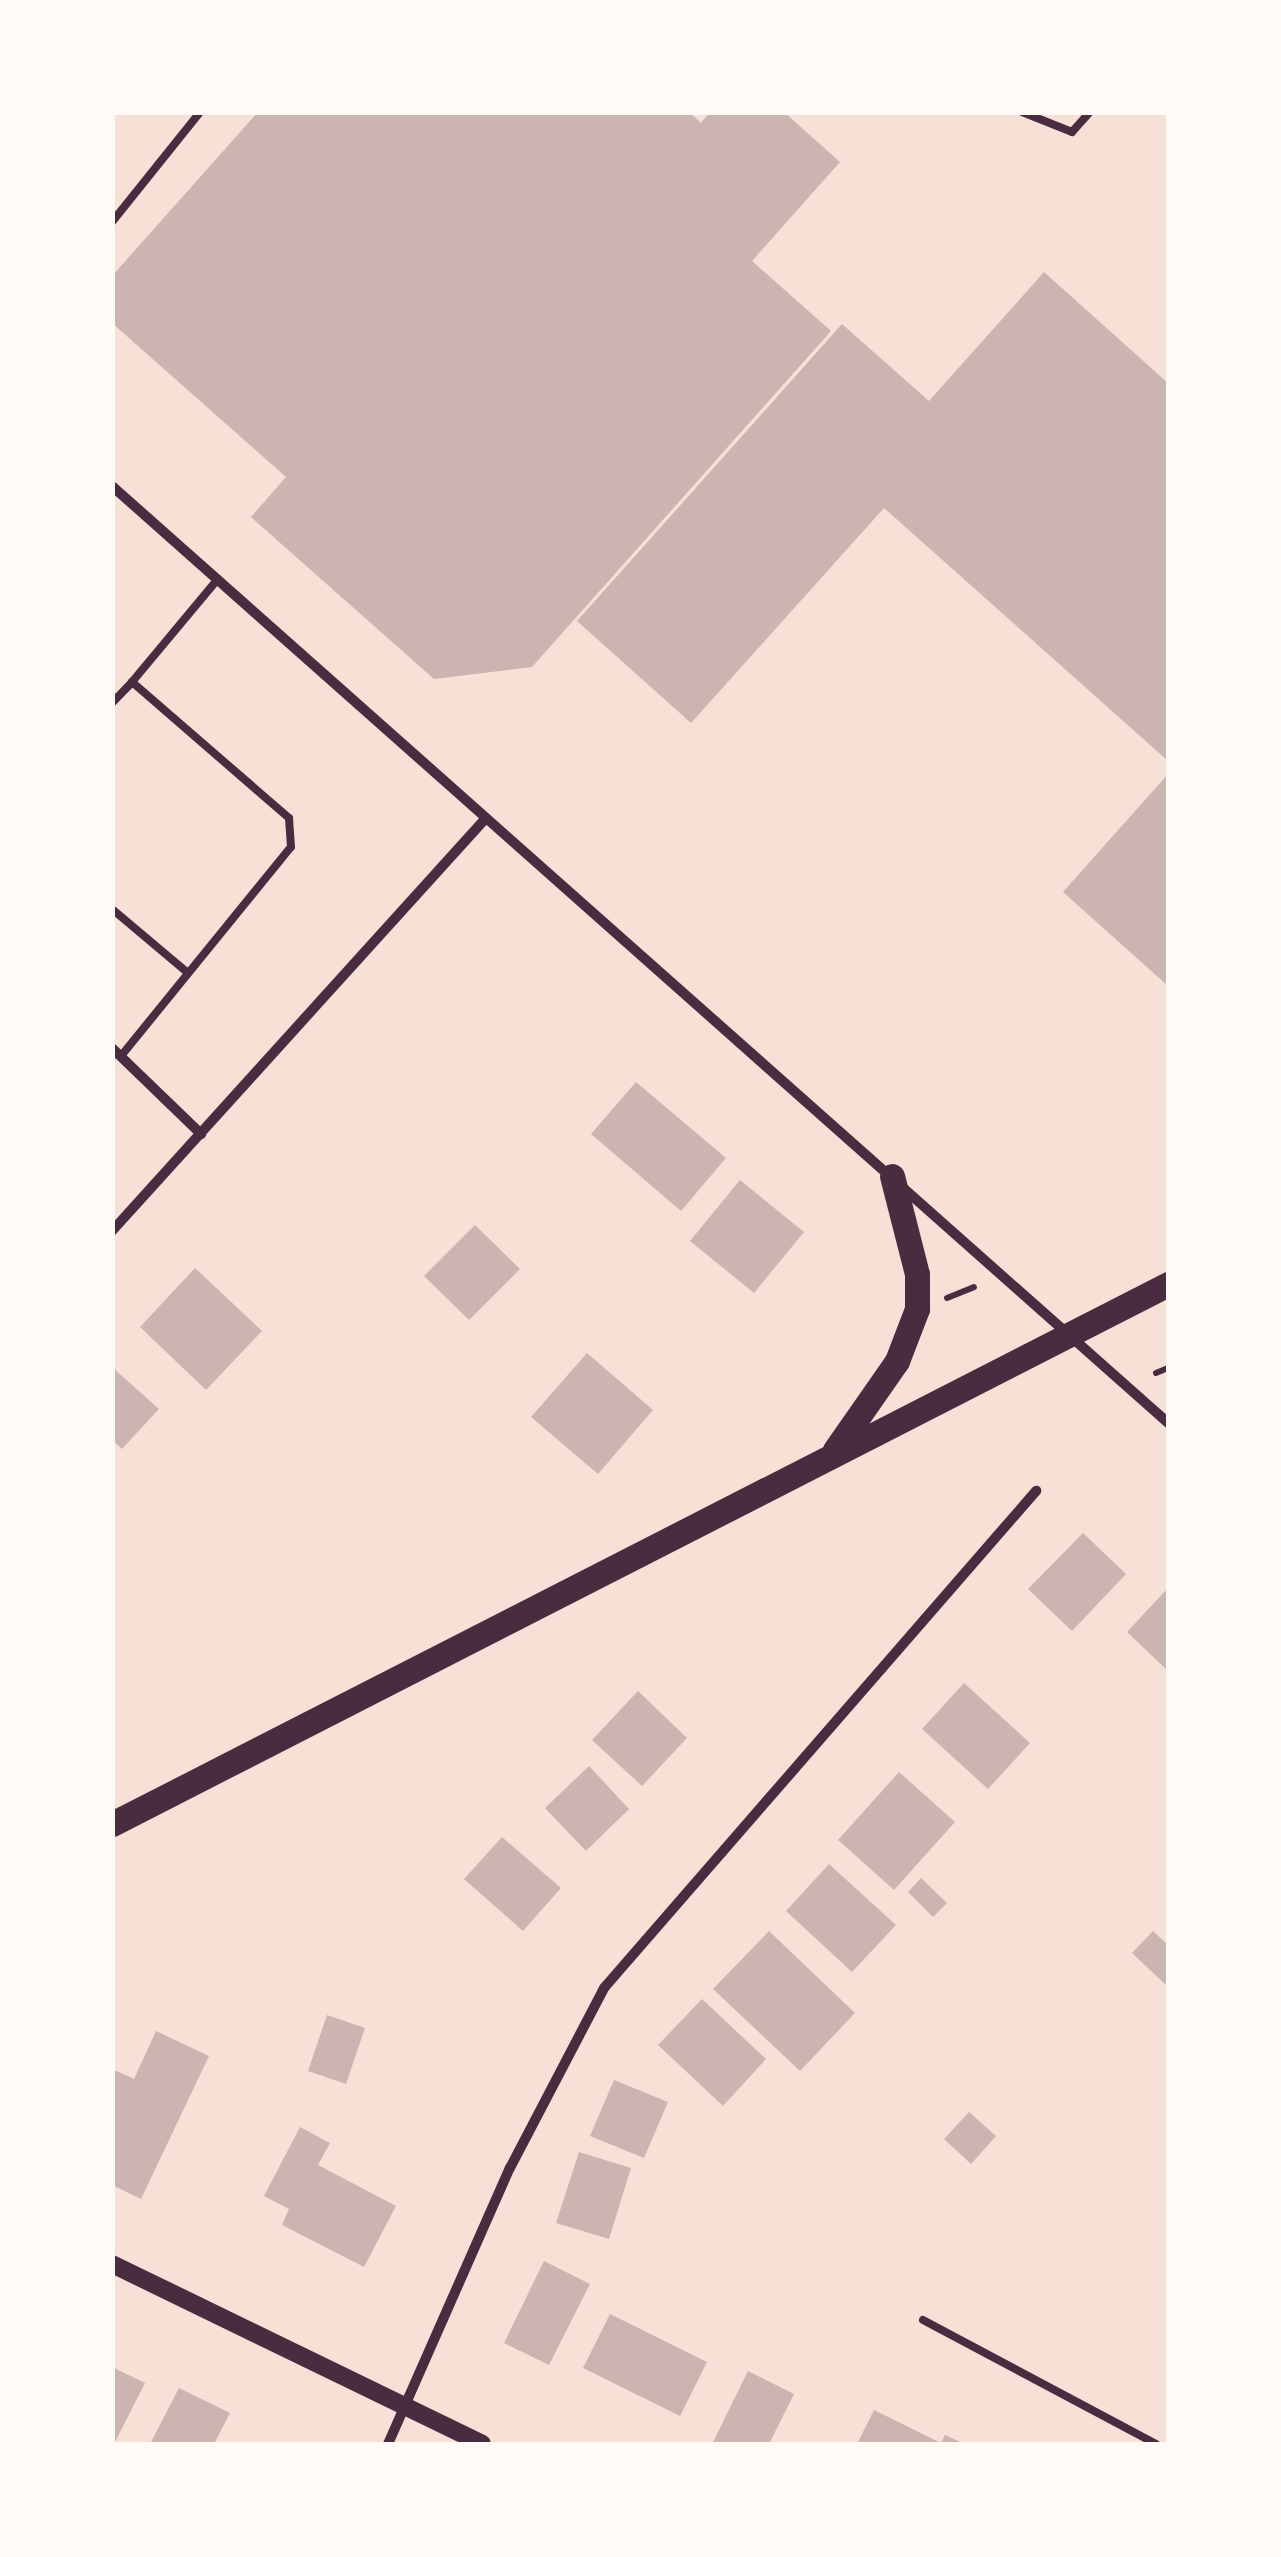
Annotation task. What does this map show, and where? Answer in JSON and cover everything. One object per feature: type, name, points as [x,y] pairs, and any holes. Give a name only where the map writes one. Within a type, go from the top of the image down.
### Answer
[{"type":"main road","points":[[831,1455],[888,1377],[917,1309],[917,1274],[892,1176]]},
{"type":"main road","points":[[112,1824],[1168,1284]]},
{"type":"street","points":[[112,486],[1168,1423]]},
{"type":"street","points":[[112,1231],[486,818]]},
{"type":"street","points":[[117,1052],[201,1134]]},
{"type":"street","points":[[388,2444],[510,2168],[604,1988],[1036,1491]]},
{"type":"street","points":[[112,2264],[482,2444]]},
{"type":"lane","points":[[112,222],[200,112]]},
{"type":"lane","points":[[1022,112],[1072,132],[1090,112]]},
{"type":"lane","points":[[112,703],[217,580]]},
{"type":"lane","points":[[117,1052],[188,973],[291,846],[290,818],[132,682]]},
{"type":"lane","points":[[112,910],[188,973]]},
{"type":"lane","points":[[922,2320],[1156,2444]]},
{"type":"path","points":[[942,1300],[974,1287]]},
{"type":"path","points":[[1156,1373],[1168,1368]]},
{"type":"building","points":[[258,112],[689,112],[701,123],[710,112],[784,112],[840,162],[752,261],[831,331],[532,667],[434,679],[251,517],[286,477],[112,323],[112,276]]},
{"type":"building","points":[[1044,272],[1168,383],[1168,761],[884,508],[691,723],[577,621],[842,324],[929,401]]},
{"type":"building","points":[[1168,774],[1168,986],[1063,892]]},
{"type":"building","points":[[636,1082],[726,1158],[681,1211],[591,1134]]},
{"type":"building","points":[[740,1180],[804,1232],[754,1293],[690,1241]]},
{"type":"building","points":[[475,1225],[520,1269],[469,1320],[424,1276]]},
{"type":"building","points":[[195,1268],[262,1331],[206,1390],[140,1327]]},
{"type":"building","points":[[587,1353],[653,1410],[598,1474],[531,1417]]},
{"type":"building","points":[[112,1367],[159,1409],[122,1449],[112,1440]]},
{"type":"building","points":[[1083,1533],[1126,1574],[1072,1631],[1028,1589]]},
{"type":"building","points":[[1168,1588],[1168,1671],[1127,1632]]},
{"type":"building","points":[[964,1683],[1030,1743],[988,1789],[922,1729]]},
{"type":"building","points":[[638,1691],[687,1738],[642,1786],[592,1740]]},
{"type":"building","points":[[589,1766],[629,1809],[586,1851],[545,1808]]},
{"type":"building","points":[[899,1772],[955,1822],[894,1890],[838,1840]]},
{"type":"building","points":[[502,1837],[561,1888],[523,1931],[464,1879]]},
{"type":"building","points":[[829,1864],[896,1925],[852,1972],[786,1911]]},
{"type":"building","points":[[921,1878],[947,1903],[933,1917],[908,1892]]},
{"type":"building","points":[[769,1931],[855,2013],[800,2071],[713,1989]]},
{"type":"building","points":[[1153,1931],[1168,1945],[1167,1986],[1132,1953]]},
{"type":"building","points":[[702,1999],[766,2059],[723,2106],[658,2045]]},
{"type":"building","points":[[327,2015],[365,2028],[346,2084],[308,2071]]},
{"type":"building","points":[[156,2031],[209,2056],[141,2199],[112,2185],[112,2069],[134,2079]]},
{"type":"building","points":[[614,2080],[668,2102],[644,2158],[590,2136]]},
{"type":"building","points":[[969,2112],[996,2136],[971,2164],[944,2139]]},
{"type":"building","points":[[300,2127],[330,2143],[318,2165],[396,2206],[364,2267],[282,2225],[289,2209],[264,2196]]},
{"type":"building","points":[[579,2152],[631,2168],[609,2239],[556,2223]]},
{"type":"building","points":[[544,2261],[590,2284],[549,2365],[504,2343]]},
{"type":"building","points":[[610,2314],[707,2362],[680,2416],[583,2368]]},
{"type":"building","points":[[112,2367],[145,2383],[114,2444],[112,2444]]},
{"type":"building","points":[[748,2371],[794,2394],[769,2444],[712,2444]]},
{"type":"building","points":[[179,2388],[230,2413],[214,2444],[150,2444]]},
{"type":"building","points":[[874,2410],[941,2443],[945,2435],[965,2444],[857,2444]]}]
